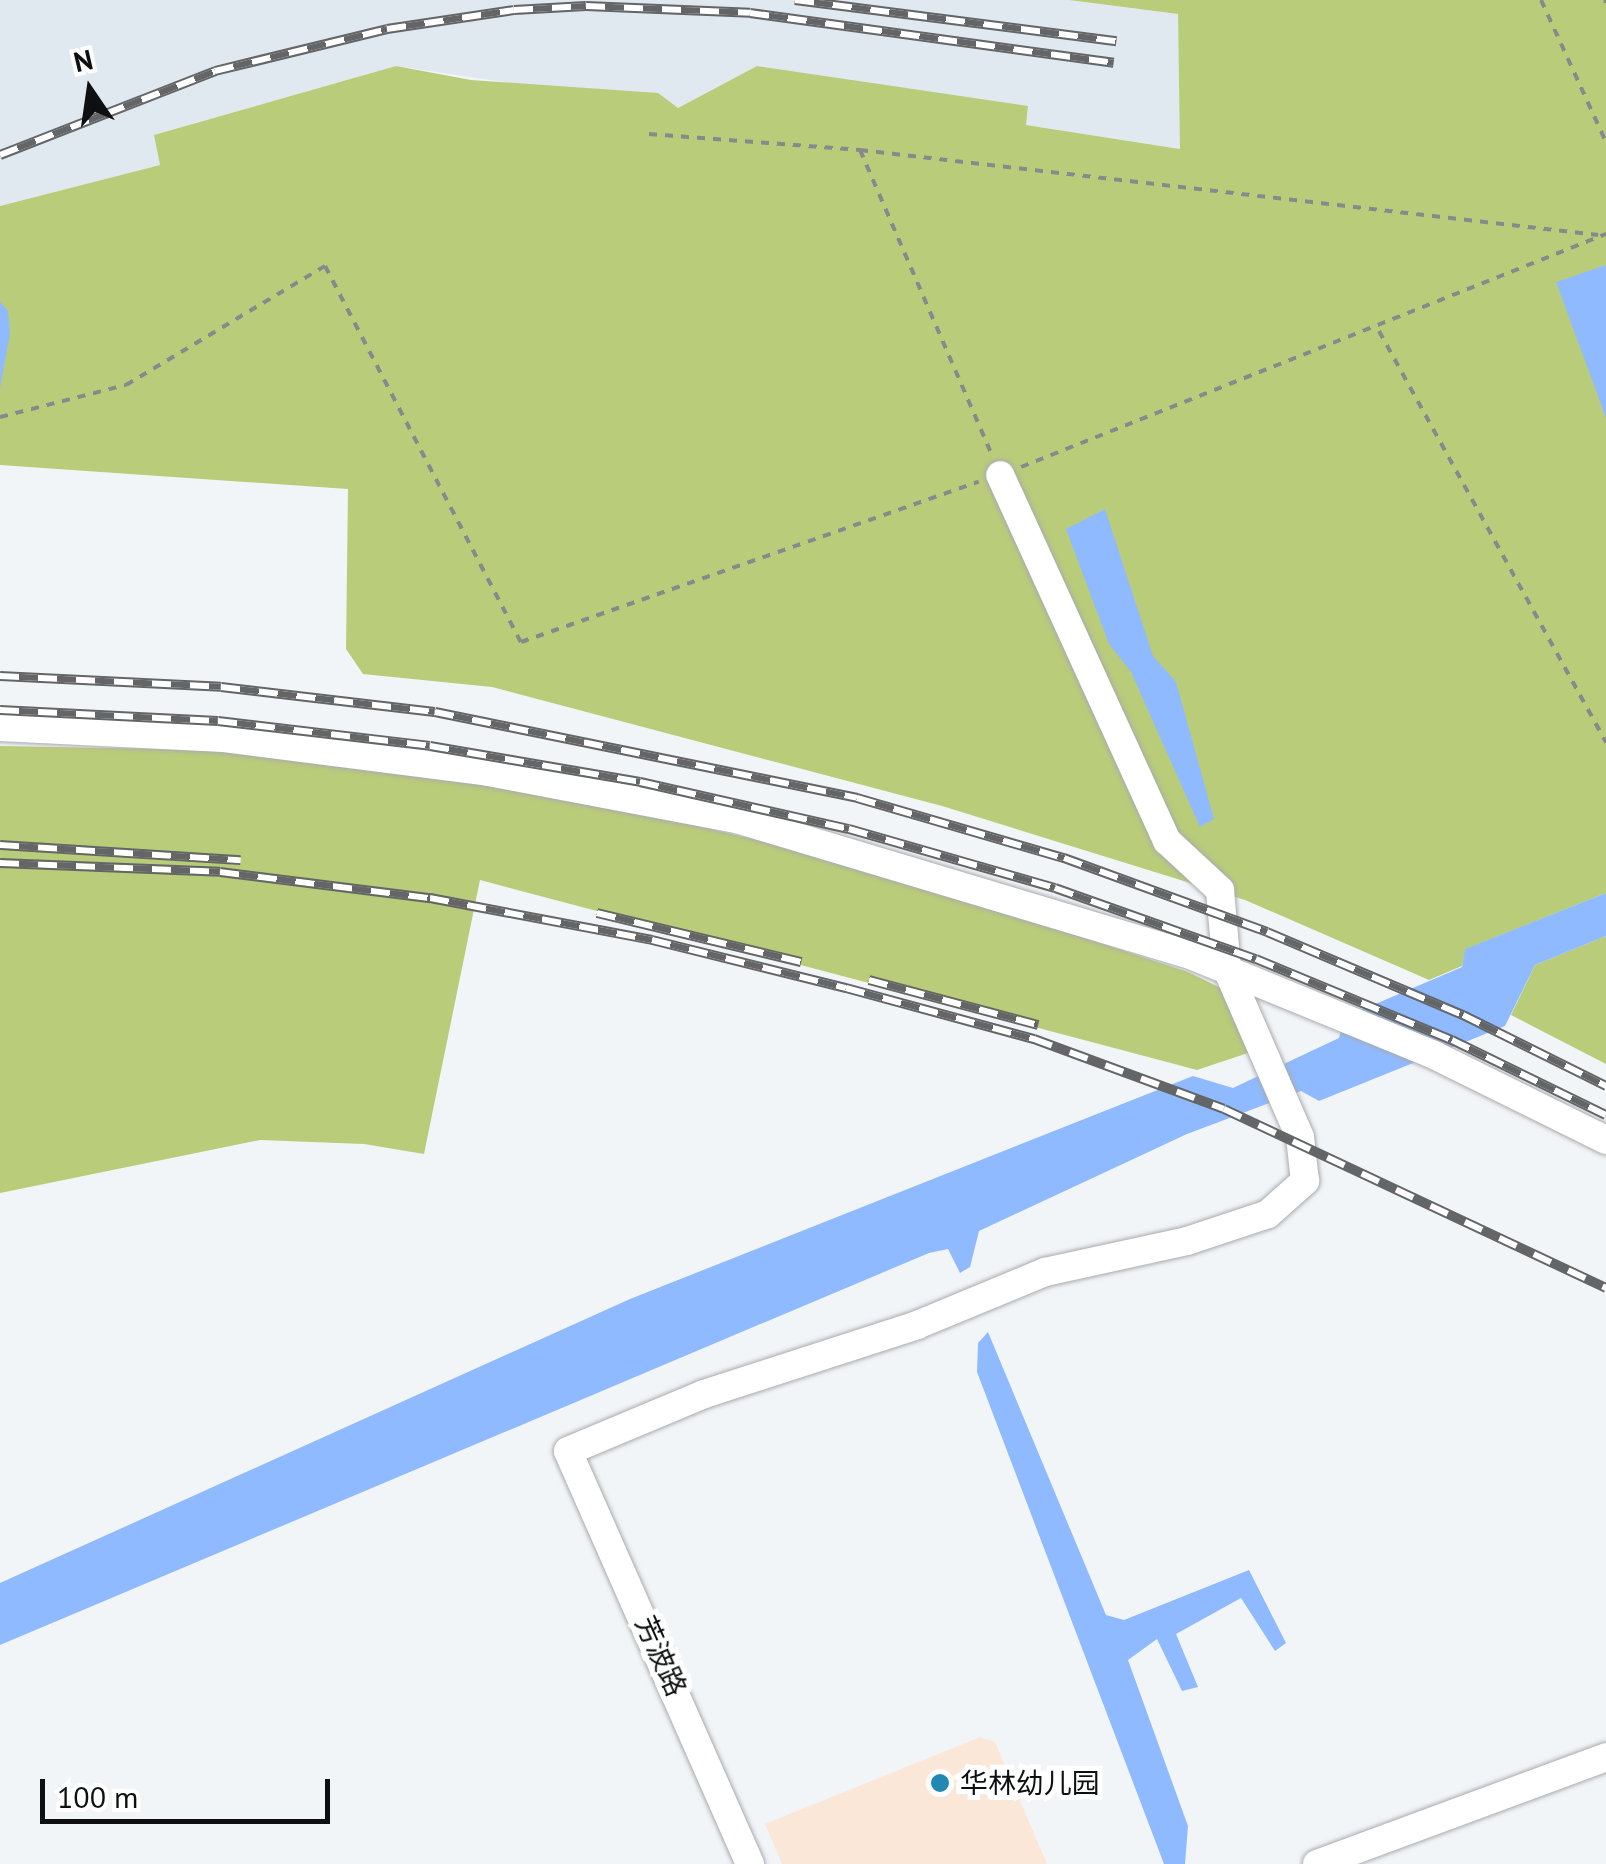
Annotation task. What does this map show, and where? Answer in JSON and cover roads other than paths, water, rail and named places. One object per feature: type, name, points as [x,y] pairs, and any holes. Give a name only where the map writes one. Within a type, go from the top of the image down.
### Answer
[{"type":"street","points":[[1000,475],[1167,841],[1220,890],[1228,969]]},
{"type":"street","points":[[0,727],[224,738],[489,772],[740,820],[1228,969],[1434,1055],[1606,1140]]},
{"type":"street","name":"芳波路","points":[[750,1864],[568,1450],[704,1394],[917,1325],[1045,1272],[1187,1241],[1278,1208],[1298,1192],[1307,1170],[1284,1100],[1228,969]]},
{"type":"street","points":[[1318,1864],[1606,1757]]},
{"type":"water","points":[[1606,265],[1606,418],[1556,282]]},
{"type":"water","points":[[0,302],[8,311],[10,333],[0,388]]},
{"type":"water","points":[[1105,509],[1153,656],[1176,682],[1214,819],[1200,827],[1131,672],[1109,644],[1066,529]]},
{"type":"water","points":[[1606,893],[1606,936],[1535,965],[1505,1026],[1319,1101],[1301,1091],[1187,1134],[979,1231],[970,1267],[960,1273],[948,1249],[929,1253],[0,1645],[0,1583],[630,1299],[1193,1076],[1233,1088],[1339,1038],[1345,1017],[1462,967],[1465,949]]},
{"type":"water","points":[[988,1332],[1106,1615],[1124,1620],[1249,1570],[1286,1643],[1275,1651],[1241,1598],[1176,1634],[1198,1687],[1182,1691],[1157,1639],[1128,1660],[1188,1826],[1185,1864],[1164,1864],[977,1372],[978,1343]]},
{"type":"railway","points":[[795,0],[1116,41]]},
{"type":"railway","points":[[0,155],[215,71],[387,29],[514,10],[586,6],[750,13],[1114,63]]},
{"type":"railway","points":[[0,676],[221,687],[435,712],[857,798],[1064,858],[1267,932],[1463,1015],[1606,1086]]},
{"type":"railway","points":[[0,710],[218,721],[430,746],[640,782],[849,829],[1055,888],[1256,959],[1452,1040],[1606,1115]]},
{"type":"railway","points":[[0,845],[241,860]]},
{"type":"railway","points":[[0,863],[220,872],[430,898],[652,940],[846,988],[1034,1039],[1224,1109],[1606,1288]]},
{"type":"railway","points":[[597,913],[801,962]]},
{"type":"railway","points":[[869,980],[1038,1025]]},
{"type":"place","name":"华林幼儿园","points":[[940,1783]]}]
